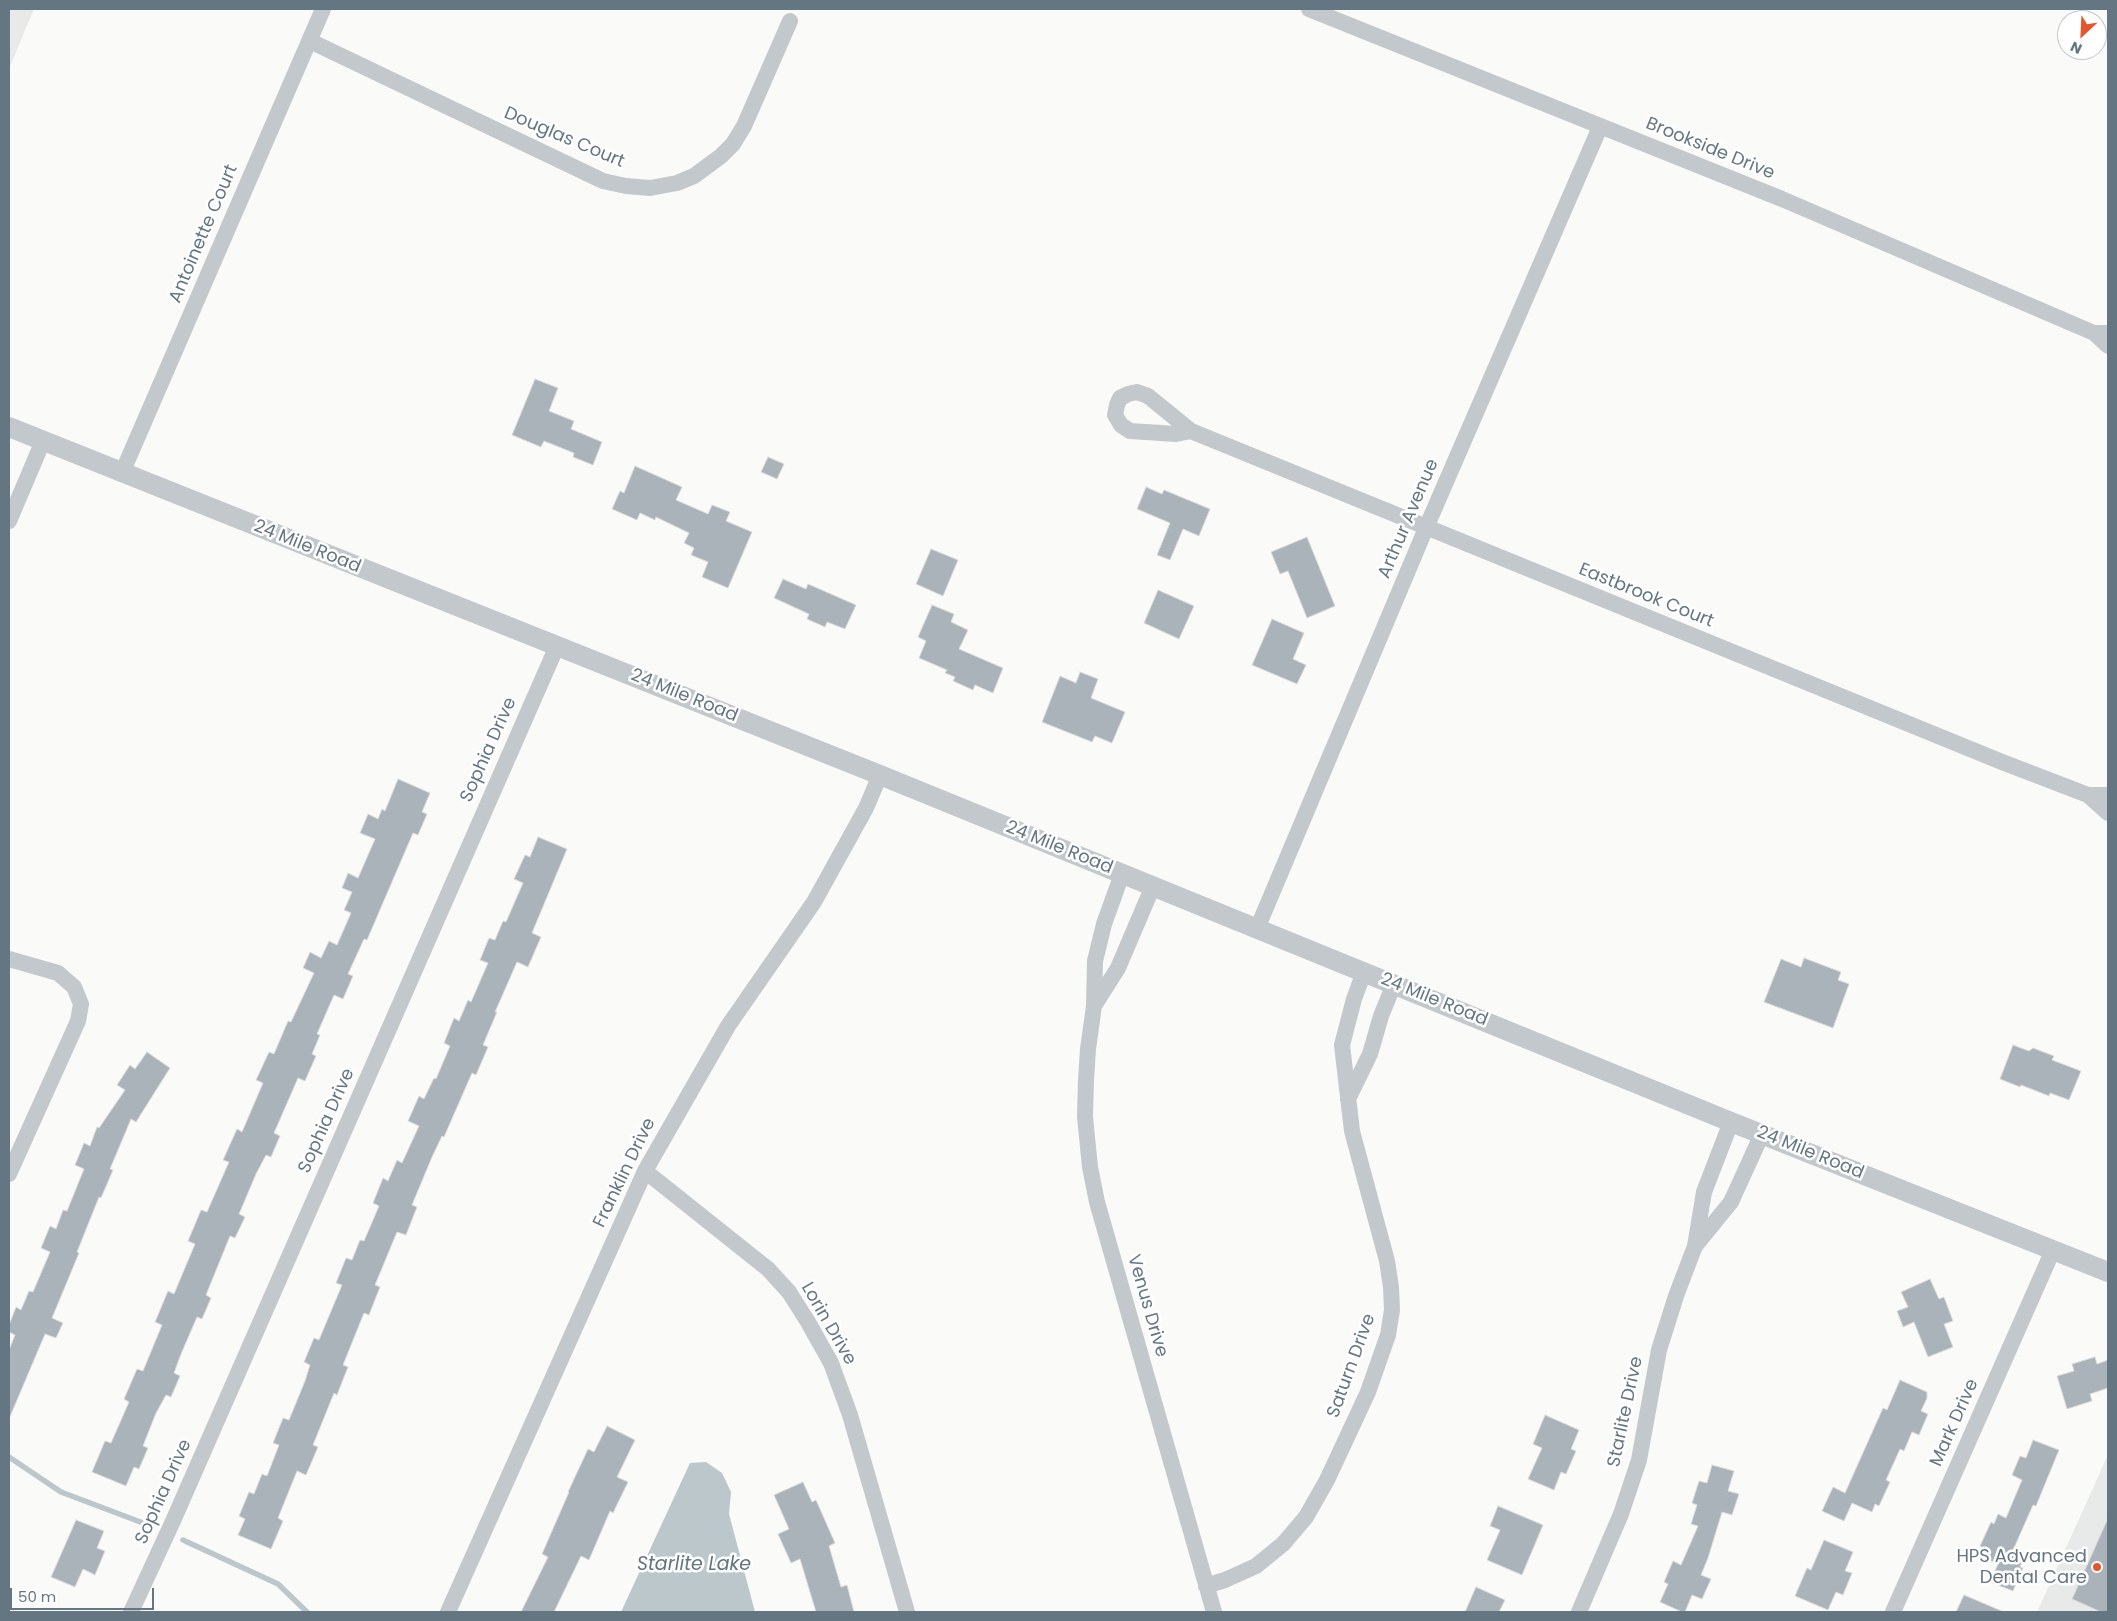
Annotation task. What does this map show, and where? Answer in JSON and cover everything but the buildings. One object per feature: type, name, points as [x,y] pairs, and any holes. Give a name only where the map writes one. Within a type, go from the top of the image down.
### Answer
[{"type":"street","name":"Antoinette Court","points":[[122,474],[323,9]]},
{"type":"street","name":"Brookside Drive","points":[[1309,9],[1782,199],[2101,333],[2108,346]]},
{"type":"street","name":"Douglas Court","points":[[310,41],[596,178],[626,186],[650,188],[677,183],[694,176],[721,156],[733,144],[744,126],[790,21]]},
{"type":"street","name":"Arthur Avenue","points":[[1257,929],[1426,528],[1600,127]]},
{"type":"street","name":"24 Mile Road","points":[[9,427],[122,474],[880,775],[1731,1122],[2108,1272]]},
{"type":"street","name":"Eastbrook Court","points":[[1191,431],[2002,762],[2088,795],[2108,795]]},
{"type":"street","points":[[9,521],[43,441]]},
{"type":"street","name":"Sophia Drive","points":[[131,1612],[177,1512],[557,646]]},
{"type":"street","name":"Franklin Drive","points":[[448,1612],[645,1171],[728,1026],[814,902],[866,808],[880,775]]},
{"type":"street","name":"Eastbrook Court","points":[[2088,795],[2108,813]]},
{"type":"street","name":"Venus Drive","points":[[1122,874],[1104,924],[1095,961],[1094,1006],[1088,1049],[1085,1117],[1090,1167],[1097,1202],[1214,1612]]},
{"type":"street","name":"Venus Drive","points":[[1094,1006],[1118,968],[1152,886]]},
{"type":"street","points":[[9,959],[58,974],[74,987],[81,1004],[78,1020],[9,1174]]},
{"type":"street","name":"Saturn Drive","points":[[1206,1586],[1226,1580],[1256,1566],[1283,1544],[1306,1517],[1327,1480],[1368,1392],[1388,1334],[1392,1310],[1387,1261],[1352,1131],[1342,1045],[1354,999],[1364,972]]},
{"type":"street","points":[[1348,1099],[1370,1054],[1381,1016],[1394,984]]},
{"type":"street","name":"Starlite Drive","points":[[1579,1612],[1620,1514],[1639,1460],[1659,1350],[1676,1296],[1695,1246],[1704,1192],[1731,1122]]},
{"type":"street","name":"Starlite Drive","points":[[1695,1246],[1731,1202],[1762,1134]]},
{"type":"street","name":"Lorin Drive","points":[[645,1171],[768,1269],[789,1292],[808,1322],[831,1363],[850,1415],[907,1612]]},
{"type":"street","name":"Mark Drive","points":[[1893,1612],[2053,1250]]},
{"type":"shaded area","points":[[9,9],[34,9],[9,69]]},
{"type":"shaded area","points":[[2108,1454],[2108,1612],[2037,1612],[2093,1488]]},
{"type":"water","name":"Starlite Lake","points":[[706,1462],[722,1473],[731,1492],[729,1514],[755,1612],[621,1612],[690,1463]]},
{"type":"waterway","points":[[9,1457],[61,1492],[151,1526]]},
{"type":"waterway","points":[[183,1540],[278,1584],[307,1612]]},
{"type":"place","name":"HPS Advanced Dental Care","points":[[2097,1567]]}]
